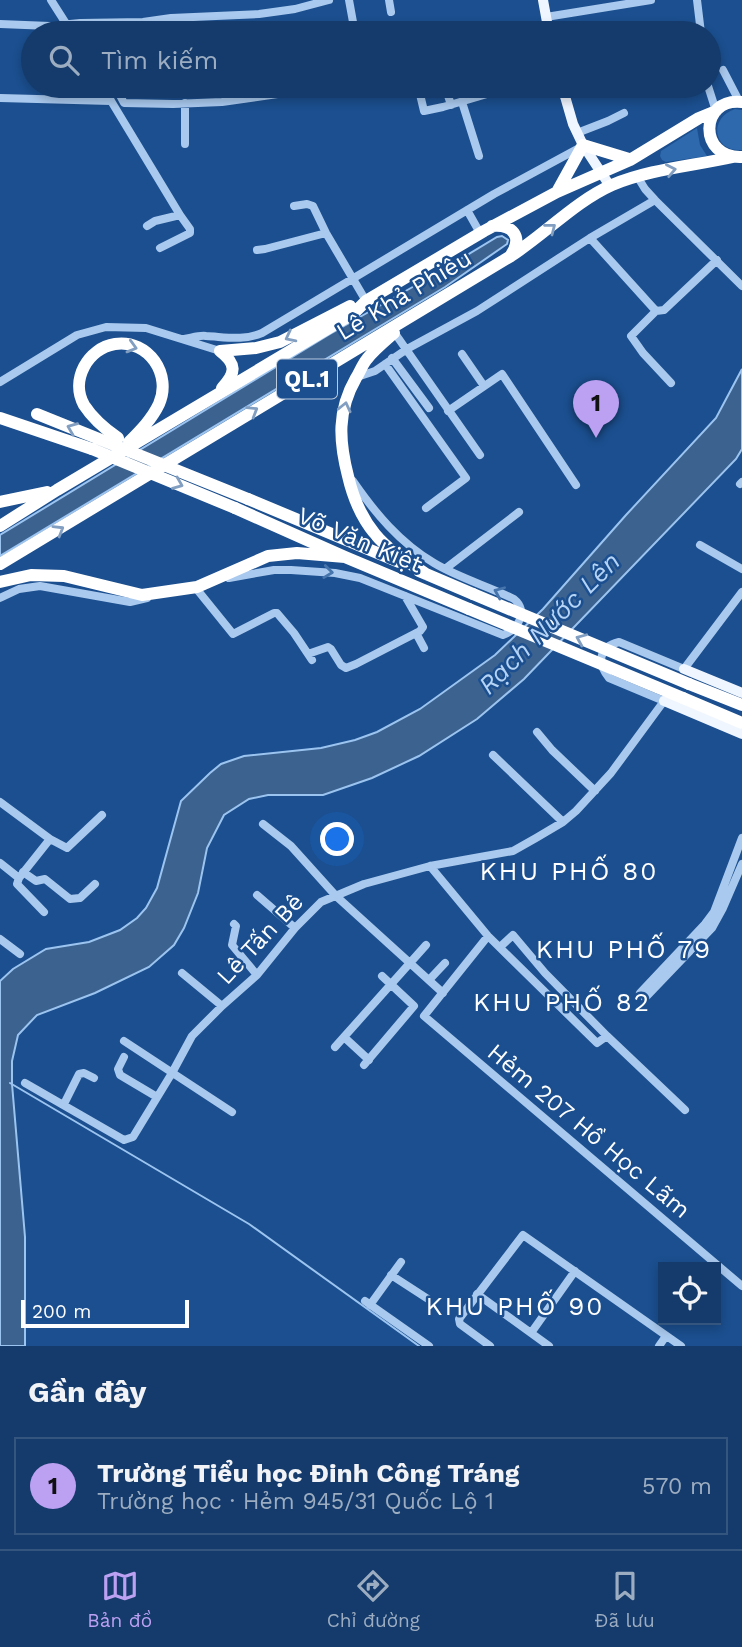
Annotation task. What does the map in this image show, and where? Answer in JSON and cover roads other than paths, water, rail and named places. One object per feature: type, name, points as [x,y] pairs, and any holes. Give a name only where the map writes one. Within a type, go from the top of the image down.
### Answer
[{"type":"highway","name":"QL.1","points":[[737,99],[713,115],[709,135],[712,143],[724,155],[739,157]]},
{"type":"highway","name":"Lê Khả Phiêu","points":[[602,173],[612,166],[630,160],[699,118],[713,115]]},
{"type":"highway","name":"Lê Khả Phiêu","points":[[0,526],[354,313],[366,301],[492,226],[557,192],[640,160],[713,115]]},
{"type":"highway","points":[[557,192],[583,145],[630,160]]},
{"type":"highway","name":"Lê Khả Phiêu","points":[[0,564],[511,256],[610,186],[637,176],[739,157]]},
{"type":"highway","points":[[492,226],[504,226],[514,233],[517,245],[511,256]]},
{"type":"highway","points":[[220,351],[256,348],[280,342],[366,301]]},
{"type":"highway","points":[[414,314],[366,360],[345,404],[341,438],[347,474],[359,498],[359,511],[376,536],[390,550],[426,574]]},
{"type":"highway","points":[[120,453],[148,421],[160,403],[163,386],[160,370],[147,352],[135,346],[120,344],[96,352],[83,367],[79,386],[83,403],[94,419],[110,433],[159,460],[248,499]]},
{"type":"highway","points":[[211,399],[229,380],[232,371],[229,359],[220,351]]},
{"type":"highway","points":[[37,414],[248,499]]},
{"type":"highway","name":"Võ Văn Kiệt","points":[[0,418],[22,423],[92,449],[700,705]]},
{"type":"highway","points":[[0,502],[57,490]]},
{"type":"highway","name":"Võ Văn Kiệt","points":[[248,499],[742,705]]},
{"type":"highway","points":[[0,582],[19,577],[54,575],[142,595],[195,587],[261,558],[283,553],[345,557]]},
{"type":"highway","points":[[700,705],[742,723]]},
{"type":"highway","points":[[700,705],[742,732]]},
{"type":"main road","points":[[543,0],[547,21]]},
{"type":"main road","points":[[566,98],[583,145],[610,186]]},
{"type":"main road","points":[[684,669],[742,693]]},
{"type":"main road","points":[[664,701],[742,732]]},
{"type":"street","points":[[51,0],[64,21]]},
{"type":"street","points":[[150,21],[259,14],[295,9],[329,0]]},
{"type":"street","points":[[349,0],[353,21]]},
{"type":"street","points":[[389,0],[391,12]]},
{"type":"street","points":[[546,17],[651,0]]},
{"type":"street","points":[[697,0],[700,21]]},
{"type":"street","points":[[0,24],[21,25]]},
{"type":"street","points":[[723,70],[737,99]]},
{"type":"street","points":[[0,98],[112,103],[185,103],[248,98]]},
{"type":"street","points":[[109,98],[190,229],[190,233],[160,247]]},
{"type":"street","points":[[122,98],[124,103]]},
{"type":"street","points":[[421,98],[424,111],[475,98]]},
{"type":"street","points":[[449,98],[451,105]]},
{"type":"street","points":[[710,98],[713,115]]},
{"type":"street","points":[[462,102],[479,156]]},
{"type":"street","points":[[185,103],[185,144]]},
{"type":"street","points":[[577,133],[624,113]]},
{"type":"street","points":[[184,339],[202,336],[254,336],[539,168],[583,145]]},
{"type":"street","points":[[637,176],[655,200],[742,286]]},
{"type":"street","points":[[357,377],[375,370],[407,349],[477,311],[590,238],[655,200]]},
{"type":"street","points":[[294,205],[313,206],[366,301]]},
{"type":"street","points":[[467,210],[480,233]]},
{"type":"street","points":[[147,226],[155,221],[180,215]]},
{"type":"street","points":[[257,250],[327,233]]},
{"type":"street","points":[[590,238],[656,312]]},
{"type":"street","points":[[671,383],[631,336],[656,312],[664,310],[717,260]]},
{"type":"street","points":[[0,382],[77,335],[106,327],[146,328],[220,351]]},
{"type":"street","points":[[394,332],[480,455]]},
{"type":"street","points":[[462,354],[484,386]]},
{"type":"street","points":[[389,361],[429,408]]},
{"type":"street","points":[[389,361],[466,478],[426,508]]},
{"type":"street","points":[[448,411],[502,374],[576,485]]},
{"type":"street","points":[[209,582],[260,572],[291,570],[335,573],[360,578],[503,635],[509,633],[518,623],[523,611],[521,604],[445,569],[408,545],[359,498]]},
{"type":"street","points":[[445,569],[519,512]]},
{"type":"street","points":[[700,545],[742,569]]},
{"type":"street","points":[[260,572],[261,558]]},
{"type":"street","points":[[0,598],[19,589],[40,586],[130,602],[170,592]]},
{"type":"street","points":[[195,587],[230,633],[236,633],[277,613],[310,657],[328,647],[345,668],[423,629],[405,596]]},
{"type":"street","points":[[664,701],[612,680],[600,664],[605,649],[619,642],[684,669],[742,593]]},
{"type":"street","points":[[416,634],[424,648]]},
{"type":"street","name":"Lê Tấn Bê","points":[[25,1083],[124,1140],[133,1137],[192,1036],[257,975],[320,902],[364,884],[430,866],[513,851],[563,822],[611,773],[664,701]]},
{"type":"street","points":[[537,732],[595,791]]},
{"type":"street","points":[[493,755],[563,822]]},
{"type":"street","points":[[0,802],[50,839],[67,848],[102,816]]},
{"type":"street","points":[[263,824],[291,846],[336,896],[443,993]]},
{"type":"street","points":[[742,838],[713,912],[642,995],[712,928],[742,864]]},
{"type":"street","points":[[44,912],[17,884],[50,839]]},
{"type":"street","points":[[0,863],[36,881],[45,879],[70,899],[80,898],[95,884]]},
{"type":"street","points":[[430,866],[488,936],[597,1043],[607,1036]]},
{"type":"street","points":[[257,895],[295,928]]},
{"type":"street","points":[[234,924],[236,926],[232,945],[257,975]]},
{"type":"street","name":"Hẻm 207 Hồ Học Lãm","points":[[488,936],[424,1016],[742,1286]]},
{"type":"street","points":[[500,947],[513,936],[607,1036],[685,1110]]},
{"type":"street","points":[[0,939],[20,954]]},
{"type":"street","points":[[335,1047],[426,945]]},
{"type":"street","points":[[429,980],[445,963]]},
{"type":"street","points":[[182,973],[222,1006]]},
{"type":"street","points":[[344,1037],[366,1062],[414,1006],[382,976]]},
{"type":"street","points":[[124,1041],[232,1112]]},
{"type":"street","points":[[124,1057],[118,1069],[120,1075],[157,1097]]},
{"type":"street","points":[[64,1104],[79,1073],[94,1078]]},
{"type":"street","points":[[490,1346],[458,1321],[523,1235],[681,1346]]},
{"type":"street","points":[[401,1262],[368,1303],[429,1346]]},
{"type":"street","points":[[531,1333],[575,1271]]},
{"type":"street","points":[[391,1275],[428,1299]]},
{"type":"street","points":[[477,1294],[549,1346]]},
{"type":"street","points":[[659,1346],[666,1336]]},
{"type":"water","points":[[502,236],[508,240],[507,244],[445,287],[0,556],[0,535],[330,334]]},
{"type":"water","name":"Rạch Nước Lên","points":[[742,369],[742,449],[736,459],[524,679],[477,719],[419,756],[372,778],[323,795],[268,795],[249,799],[224,815],[207,848],[198,893],[174,945],[149,967],[95,993],[37,1015],[18,1035],[12,1061],[12,1084],[25,1237],[25,1346],[0,1346],[0,981],[13,969],[46,949],[89,942],[120,930],[137,918],[157,888],[181,801],[221,764],[244,756],[321,748],[377,732],[420,709],[495,655],[543,609],[716,418]]},
{"type":"waterway","points":[[10,1083],[249,1224],[419,1346]]},
{"type":"place","name":"Trường Tiểu học Đinh Công Tráng","points":[[596,438]]},
{"type":"district","name":"KHU PHỐ 80","points":[[569,871]]},
{"type":"district","name":"KHU PHỐ 79","points":[[624,949]]},
{"type":"district","name":"KHU PHỐ 82","points":[[562,1002]]},
{"type":"district","name":"KHU PHỐ 90","points":[[515,1306]]}]
